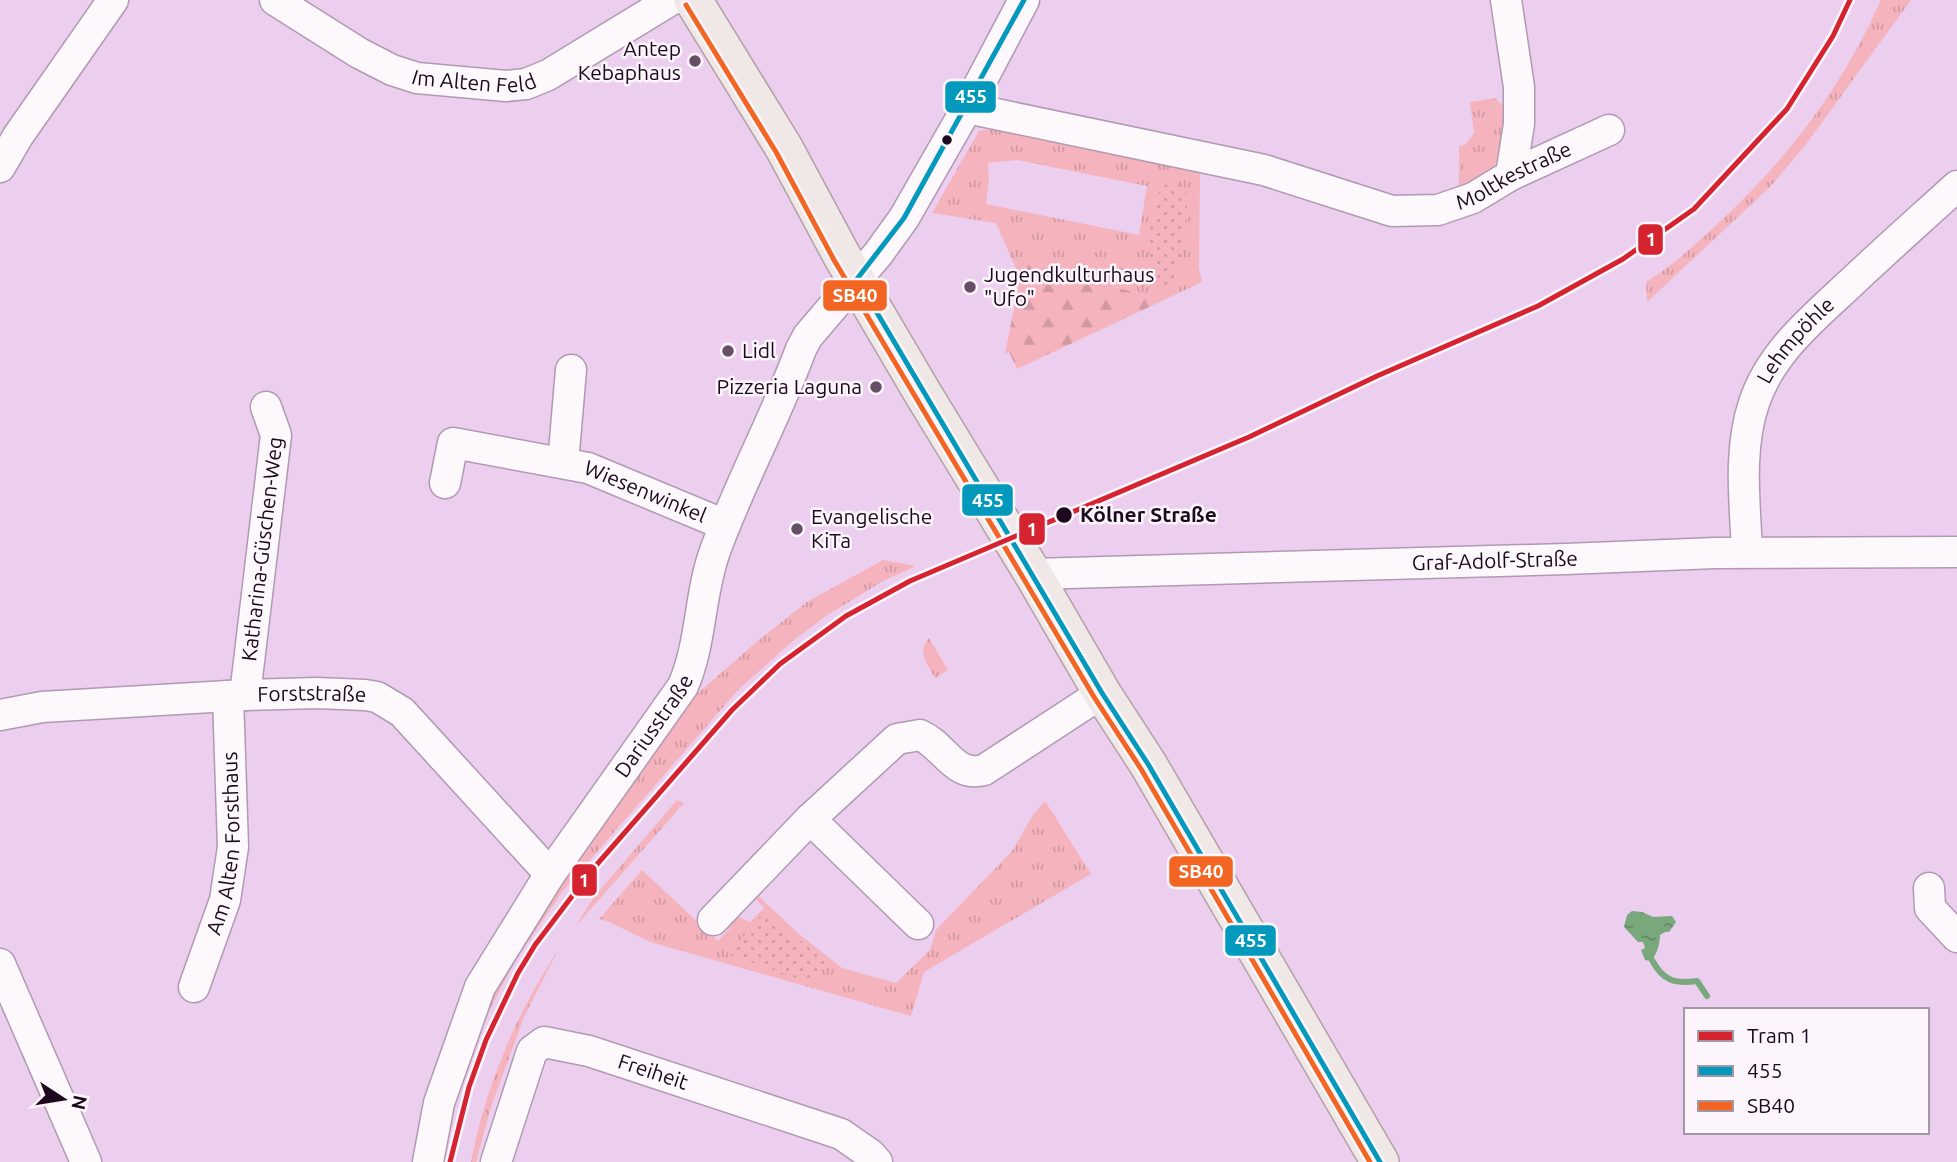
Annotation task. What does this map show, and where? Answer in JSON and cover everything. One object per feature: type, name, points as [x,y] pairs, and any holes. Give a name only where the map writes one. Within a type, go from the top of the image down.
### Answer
[{"type":"main road","points":[[693,0],[784,148],[922,393],[1102,693],[1148,764],[1380,1162]]},
{"type":"street","points":[[0,167],[18,136],[113,0]]},
{"type":"street","name":"Im Alten Feld","points":[[275,0],[359,52],[392,69],[417,78],[506,86],[526,84],[548,75],[671,0]]},
{"type":"street","name":"Dariusstraße","points":[[428,1162],[439,1103],[480,987],[550,874],[683,686],[692,665],[714,554],[801,349],[825,315],[904,218],[967,108],[1024,0]]},
{"type":"street","points":[[1506,0],[1519,87],[1519,124],[1511,175]]},
{"type":"street","name":"Moltkestraße","points":[[967,108],[1264,170],[1392,211],[1438,210],[1472,198],[1511,175],[1609,130]]},
{"type":"street","name":"Lehmpöhle","points":[[1747,552],[1744,458],[1754,401],[1768,374],[1791,338],[1957,186]]},
{"type":"street","name":"Wiesenwinkel","points":[[563,463],[571,369]]},
{"type":"street","name":"Katharina-Güschen-Weg","points":[[236,695],[276,435],[266,407]]},
{"type":"street","name":"Wiesenwinkel","points":[[445,483],[453,443],[588,468],[725,525]]},
{"type":"street","name":"Graf-Adolf-Straße","points":[[1032,574],[1747,552],[1957,552]]},
{"type":"street","name":"Forststraße","points":[[0,715],[43,707],[236,695],[352,693],[377,698],[401,712],[550,874]]},
{"type":"street","points":[[713,920],[810,819],[897,739],[909,735],[923,736],[963,770],[977,772],[1102,693]]},
{"type":"street","name":"Am Alten Forsthaus","points":[[194,987],[225,900],[233,847],[236,695]]},
{"type":"street","points":[[810,819],[877,895],[918,924]]},
{"type":"street","points":[[1929,888],[1930,908],[1957,937]]},
{"type":"street","points":[[0,964],[86,1162]]},
{"type":"street","name":"Freiheit","points":[[496,1162],[532,1051],[544,1042],[589,1051],[841,1134],[877,1162]]},
{"type":"green space","points":[[1881,0],[1911,0],[1804,147],[1770,187],[1647,302],[1646,282],[1681,257],[1739,203],[1764,178],[1809,123],[1848,64]]},
{"type":"green space","points":[[1495,98],[1506,109],[1503,137],[1496,163],[1484,178],[1459,192],[1459,146],[1465,145],[1474,133],[1470,102]]},
{"type":"green space","points":[[996,128],[1200,171],[1199,268],[1202,282],[1162,301],[1010,255],[996,223],[932,213],[979,131]],"holes":[[[1017,160],[1147,186],[1139,235],[986,204],[988,163]],[[1156,199],[1187,210],[1175,277],[1152,274],[1150,234]]]},
{"type":"green space","points":[[1176,183],[1185,188],[1186,224],[1178,268],[1168,285],[1153,277],[1149,258],[1150,229],[1160,191],[1166,184]]},
{"type":"green space","points":[[1010,255],[1162,301],[1017,369],[1009,352],[1005,354],[1020,277]]},
{"type":"green space","points":[[883,560],[916,566],[883,581],[826,616],[794,640],[738,690],[563,891],[517,958],[472,1043],[496,986],[554,892],[689,701],[807,602]]},
{"type":"green space","points":[[929,638],[948,670],[935,678],[923,653]]},
{"type":"green space","points":[[677,800],[684,803],[575,927],[594,897]]},
{"type":"green space","points":[[1045,801],[1091,874],[924,972],[911,1016],[650,942],[599,919],[642,870],[718,941],[730,928],[723,921],[735,915],[750,922],[764,908],[755,898],[754,892],[799,934],[842,968],[896,983],[930,950],[936,930],[1012,851],[1033,815]]},
{"type":"green space","points":[[766,912],[826,962],[814,984],[727,954]]},
{"type":"green space","points":[[558,950],[524,1017],[491,1107],[476,1162],[471,1162],[485,1105],[504,1052],[528,1000]]},
{"type":"water","points":[[1632,911],[1653,917],[1672,916],[1676,922],[1669,932],[1660,935],[1658,949],[1651,961],[1645,960],[1641,950],[1645,948],[1643,942],[1638,942],[1624,927],[1627,915]]},
{"type":"waterway","points":[[1652,960],[1665,977],[1682,982],[1697,981],[1707,996]]},
{"type":"tram line","name":"1","points":[[450,1162],[469,1087],[486,1040],[518,973],[535,945],[592,870],[732,710],[780,664],[846,616],[910,581],[1249,437],[1377,376],[1538,306],[1623,259],[1694,209],[1787,109],[1833,36],[1850,0]]},
{"type":"transit line","name":"455","points":[[857,279],[904,218],[1024,0]]},
{"type":"transit line","name":"SB40","points":[[686,5],[776,152],[834,260],[1094,697],[1141,769],[1370,1162]]},
{"type":"transit line","name":"455","points":[[857,279],[1102,693],[1148,764],[1380,1162]]},
{"type":"place","name":"Antep Kebaphaus","points":[[695,61]]},
{"type":"place","name":"Jugendkulturhaus \"Ufo\"","points":[[970,287]]},
{"type":"place","name":"Lidl","points":[[728,351]]},
{"type":"place","name":"Pizzeria Laguna","points":[[876,387]]},
{"type":"place","name":"Kölner Straße","points":[[1064,515]]},
{"type":"place","name":"Evangelische KiTa","points":[[797,529]]}]
